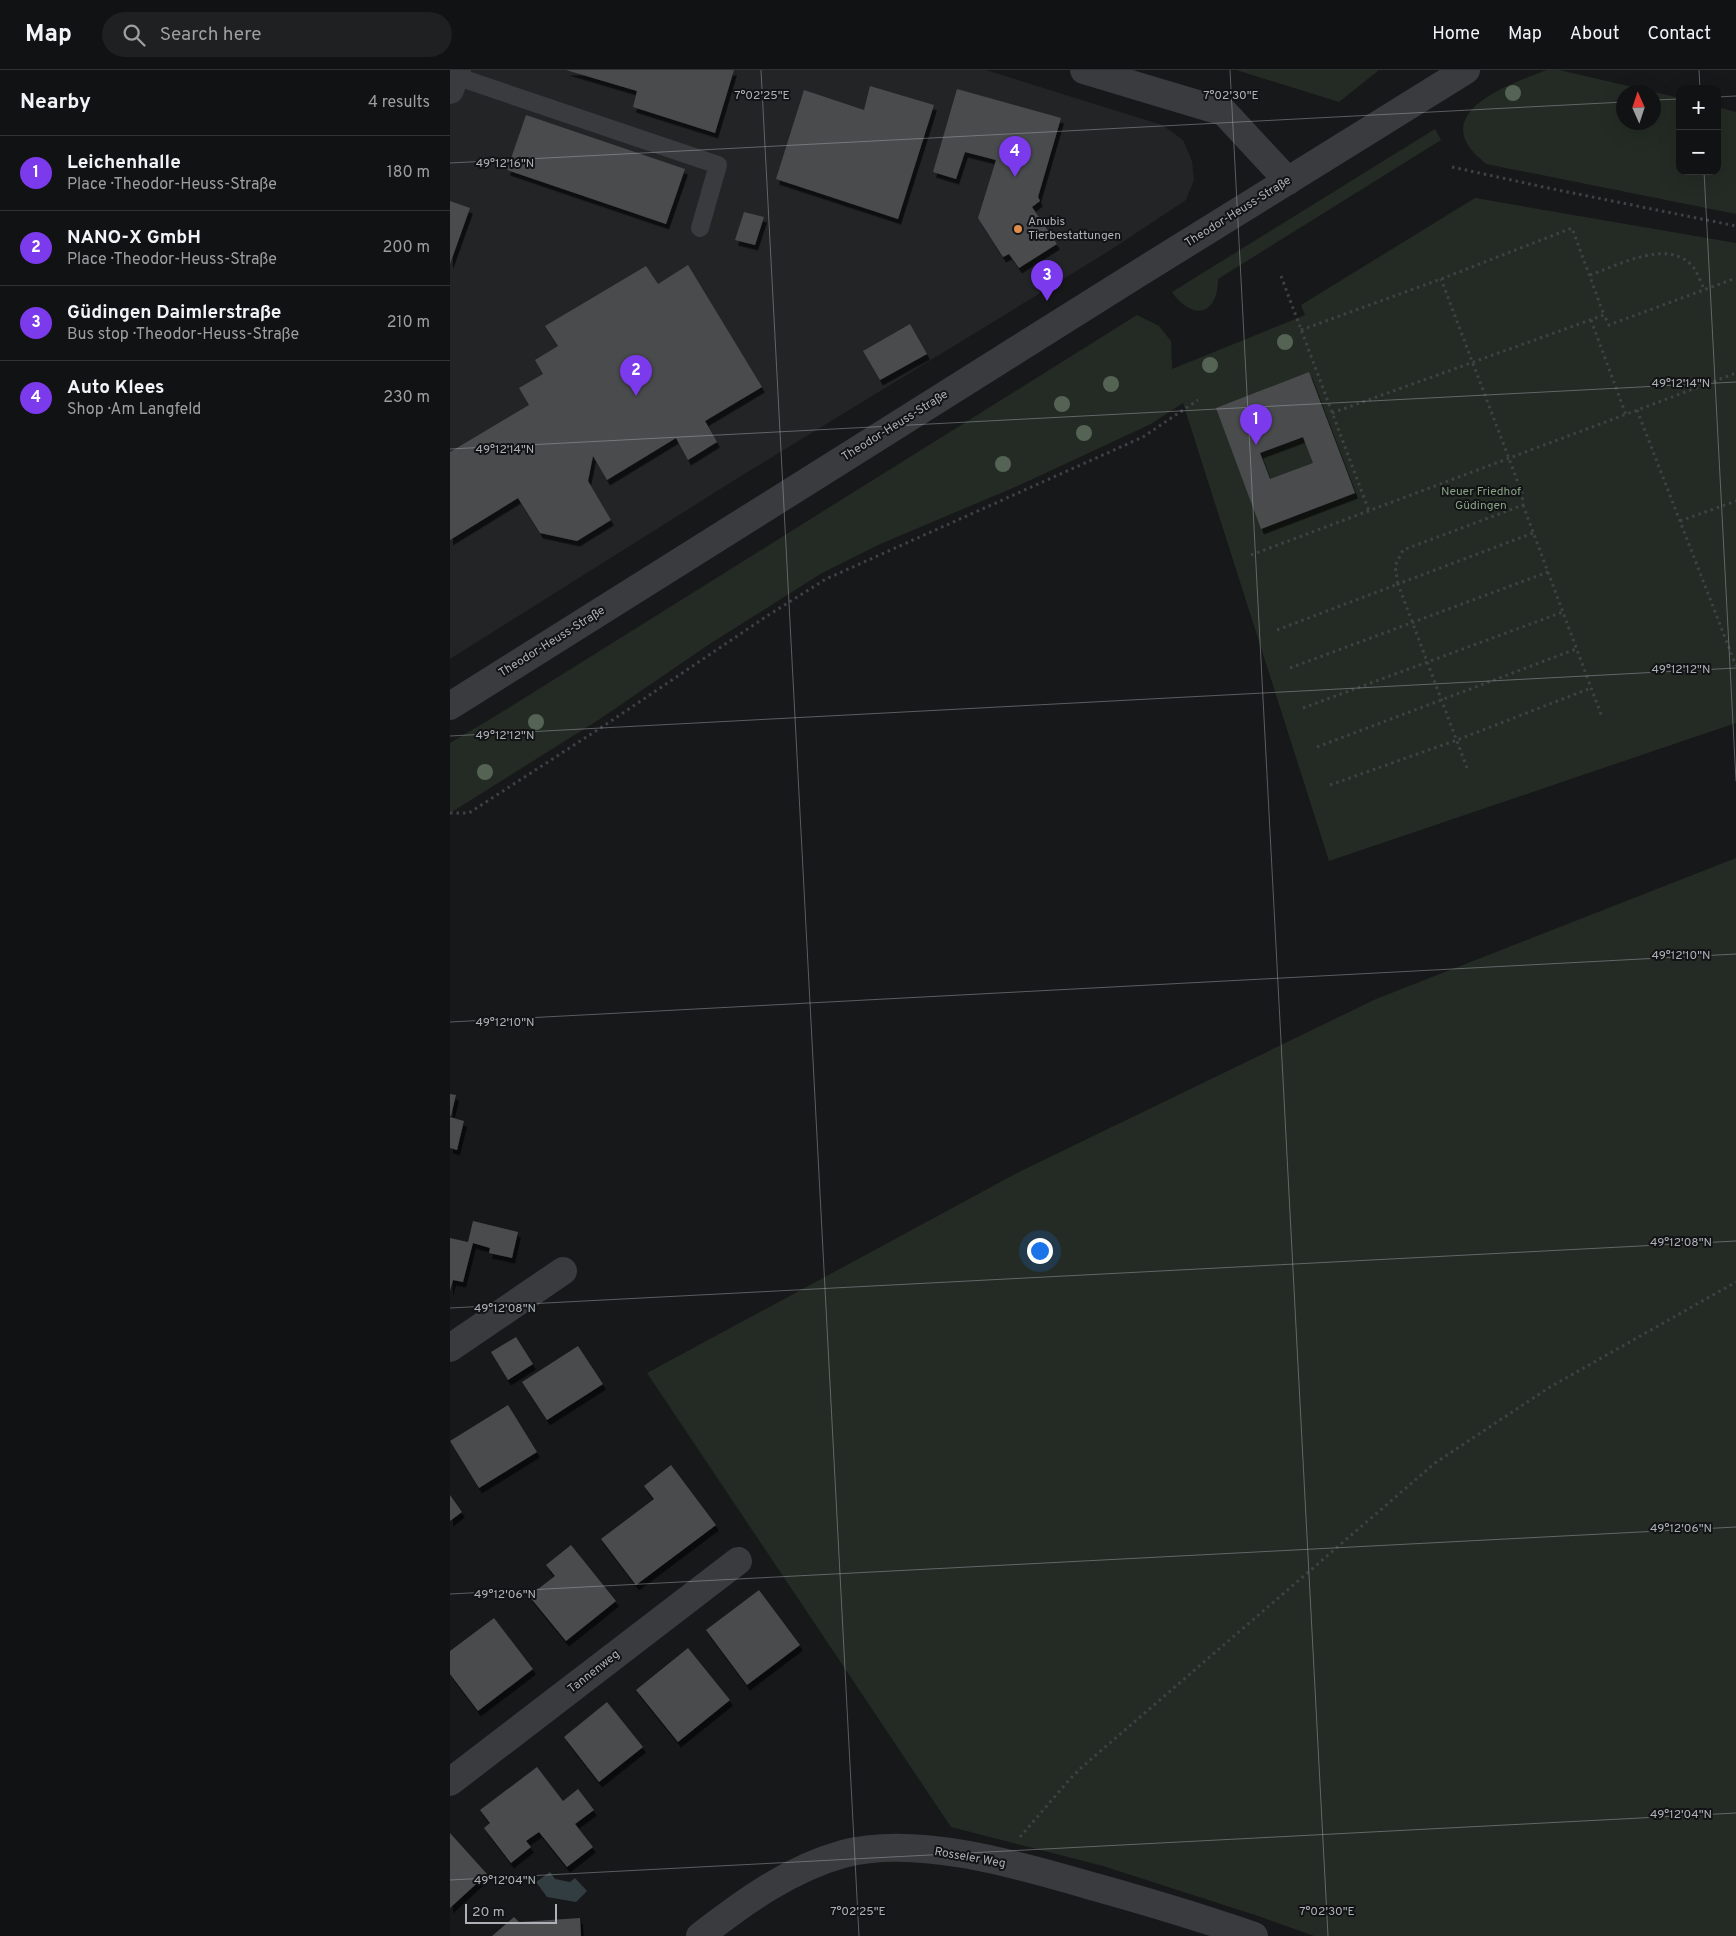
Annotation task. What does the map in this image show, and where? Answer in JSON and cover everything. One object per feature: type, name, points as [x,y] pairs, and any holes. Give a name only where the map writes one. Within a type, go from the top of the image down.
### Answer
[{"type":"street","points":[[1084,70],[1224,112],[1288,182]]},
{"type":"street","name":"Theodor-Heuss-Straße","points":[[450,706],[1132,277],[1466,70]]},
{"type":"street","points":[[450,1348],[563,1271]]},
{"type":"street","name":"Tannenweg","points":[[450,1782],[738,1561]]},
{"type":"street","name":"Rosseler Weg","points":[[700,1936],[764,1888],[809,1867],[844,1854],[899,1847],[948,1852],[1062,1878],[1195,1915],[1254,1936]]},
{"type":"lane","points":[[454,79],[718,165],[700,228]]},
{"type":"path","points":[[1452,167],[1736,226]]},
{"type":"path","points":[[1301,330],[1572,228],[1609,325],[1736,278]]},
{"type":"path","points":[[1590,275],[1653,254],[1673,254],[1687,261],[1695,269],[1704,290]]},
{"type":"path","points":[[1281,276],[1369,511]]},
{"type":"path","points":[[1441,278],[1522,493],[1523,506],[1602,717]]},
{"type":"path","points":[[1332,412],[1604,315]]},
{"type":"path","points":[[1591,320],[1626,415]]},
{"type":"path","points":[[1251,555],[1736,373]]},
{"type":"path","points":[[450,813],[469,813],[826,579],[1143,437],[1198,400]]},
{"type":"path","points":[[1637,410],[1736,666]]},
{"type":"path","points":[[1680,522],[1736,501]]},
{"type":"path","points":[[1467,768],[1398,584],[1394,566],[1404,550],[1523,506]]},
{"type":"path","points":[[1277,630],[1533,533]]},
{"type":"path","points":[[1290,668],[1548,572]]},
{"type":"path","points":[[1303,708],[1563,612]]},
{"type":"path","points":[[1317,746],[1576,649]]},
{"type":"path","points":[[1330,785],[1457,740],[1591,688]]},
{"type":"path","points":[[998,1862],[1082,1767],[1436,1464],[1550,1387],[1736,1282]]},
{"type":"shaded area","points":[[450,70],[986,70],[1162,125],[1183,140],[1192,161],[1194,180],[1186,200],[1109,251],[741,476],[450,659]]},
{"type":"shaded area","points":[[550,1872],[555,1879],[570,1882],[575,1878],[587,1891],[576,1902],[547,1897],[536,1882]]},
{"type":"green space","points":[[1236,70],[1379,70],[1339,102]]},
{"type":"green space","points":[[1547,70],[1559,70],[1624,85],[1616,85],[1616,130],[1661,130],[1661,94],[1676,97],[1676,175],[1721,175],[1721,108],[1736,112],[1736,214],[1486,164],[1470,148],[1463,133],[1465,120],[1474,108],[1487,97],[1520,80]]},
{"type":"green space","points":[[1435,129],[1441,140],[1218,279],[1214,301],[1209,307],[1195,310],[1180,301],[1172,292]]},
{"type":"green space","name":"Neuer Friedhof Güdingen","points":[[1475,198],[1736,243],[1736,723],[1329,861],[1183,403],[1151,424],[1022,484],[878,545],[822,573],[708,645],[600,719],[450,813],[450,743],[1137,315],[1159,326],[1171,341],[1172,369],[1305,315],[1301,305]]},
{"type":"green space","points":[[1736,858],[1736,1936],[1314,1936],[1103,1866],[951,1827],[647,1373],[1021,1171],[1376,999]]},
{"type":"building","points":[[566,70],[734,70],[715,133],[633,107],[637,91]]},
{"type":"building","points":[[870,86],[934,105],[898,219],[776,179],[804,90],[864,110]]},
{"type":"building","points":[[957,89],[1061,118],[1038,197],[1040,201],[1032,207],[1057,244],[1019,268],[1009,254],[1003,257],[978,218],[996,160],[965,152],[956,179],[933,172]]},
{"type":"building","points":[[526,115],[685,169],[666,224],[507,170]]},
{"type":"building","points":[[450,201],[470,208],[450,264]]},
{"type":"building","points":[[744,212],[764,217],[755,245],[735,240]]},
{"type":"building","points":[[688,265],[762,387],[705,421],[717,442],[688,460],[676,438],[607,480],[593,456],[588,481],[611,520],[577,541],[540,533],[518,498],[450,540],[450,452],[529,405],[519,388],[543,374],[535,360],[558,346],[545,326],[646,266],[658,284]]},
{"type":"building","points":[[910,324],[927,354],[880,380],[863,351]]},
{"type":"building","points":[[1309,372],[1355,493],[1261,529],[1216,408]],"holes":[[[1303,437],[1313,463],[1270,479],[1260,453]]]},
{"type":"building","points":[[450,1094],[456,1095],[451,1116],[450,1116]]},
{"type":"building","points":[[450,1117],[464,1121],[457,1150],[450,1148]]},
{"type":"building","points":[[473,1221],[518,1232],[512,1258],[489,1253],[490,1248],[473,1243],[463,1282],[453,1280],[450,1291],[450,1238],[468,1242]]},
{"type":"building","points":[[516,1337],[533,1364],[508,1380],[491,1352]]},
{"type":"building","points":[[578,1346],[603,1384],[547,1420],[522,1382]]},
{"type":"building","points":[[508,1405],[537,1452],[479,1488],[450,1441]]},
{"type":"building","points":[[671,1465],[716,1525],[636,1585],[601,1539],[654,1499],[644,1486]]},
{"type":"building","points":[[450,1495],[462,1512],[450,1521]]},
{"type":"building","points":[[571,1545],[616,1601],[566,1641],[529,1596],[555,1576],[546,1565]]},
{"type":"building","points":[[759,1590],[800,1645],[747,1685],[706,1630]]},
{"type":"building","points":[[494,1618],[533,1669],[478,1711],[450,1674],[450,1651]]},
{"type":"building","points":[[688,1648],[730,1700],[678,1742],[636,1690]]},
{"type":"building","points":[[607,1702],[643,1747],[599,1782],[564,1737]]},
{"type":"building","points":[[537,1767],[563,1801],[578,1789],[594,1810],[575,1824],[593,1847],[567,1867],[539,1832],[526,1841],[531,1847],[511,1863],[484,1828],[490,1823],[480,1810]]},
{"type":"building","points":[[450,1833],[487,1874],[450,1908]]},
{"type":"building","points":[[514,1917],[519,1922],[580,1918],[581,1936],[492,1936]]},
{"type":"place","name":"Auto Klees","points":[[1015,177]]},
{"type":"place","name":"Anubis Tierbestattungen","points":[[1018,229]]},
{"type":"place","name":"Güdingen Daimlerstraße","points":[[1047,301]]},
{"type":"place","name":"NANO-X GmbH","points":[[636,396]]},
{"type":"place","name":"Leichenhalle","points":[[1256,445]]}]
